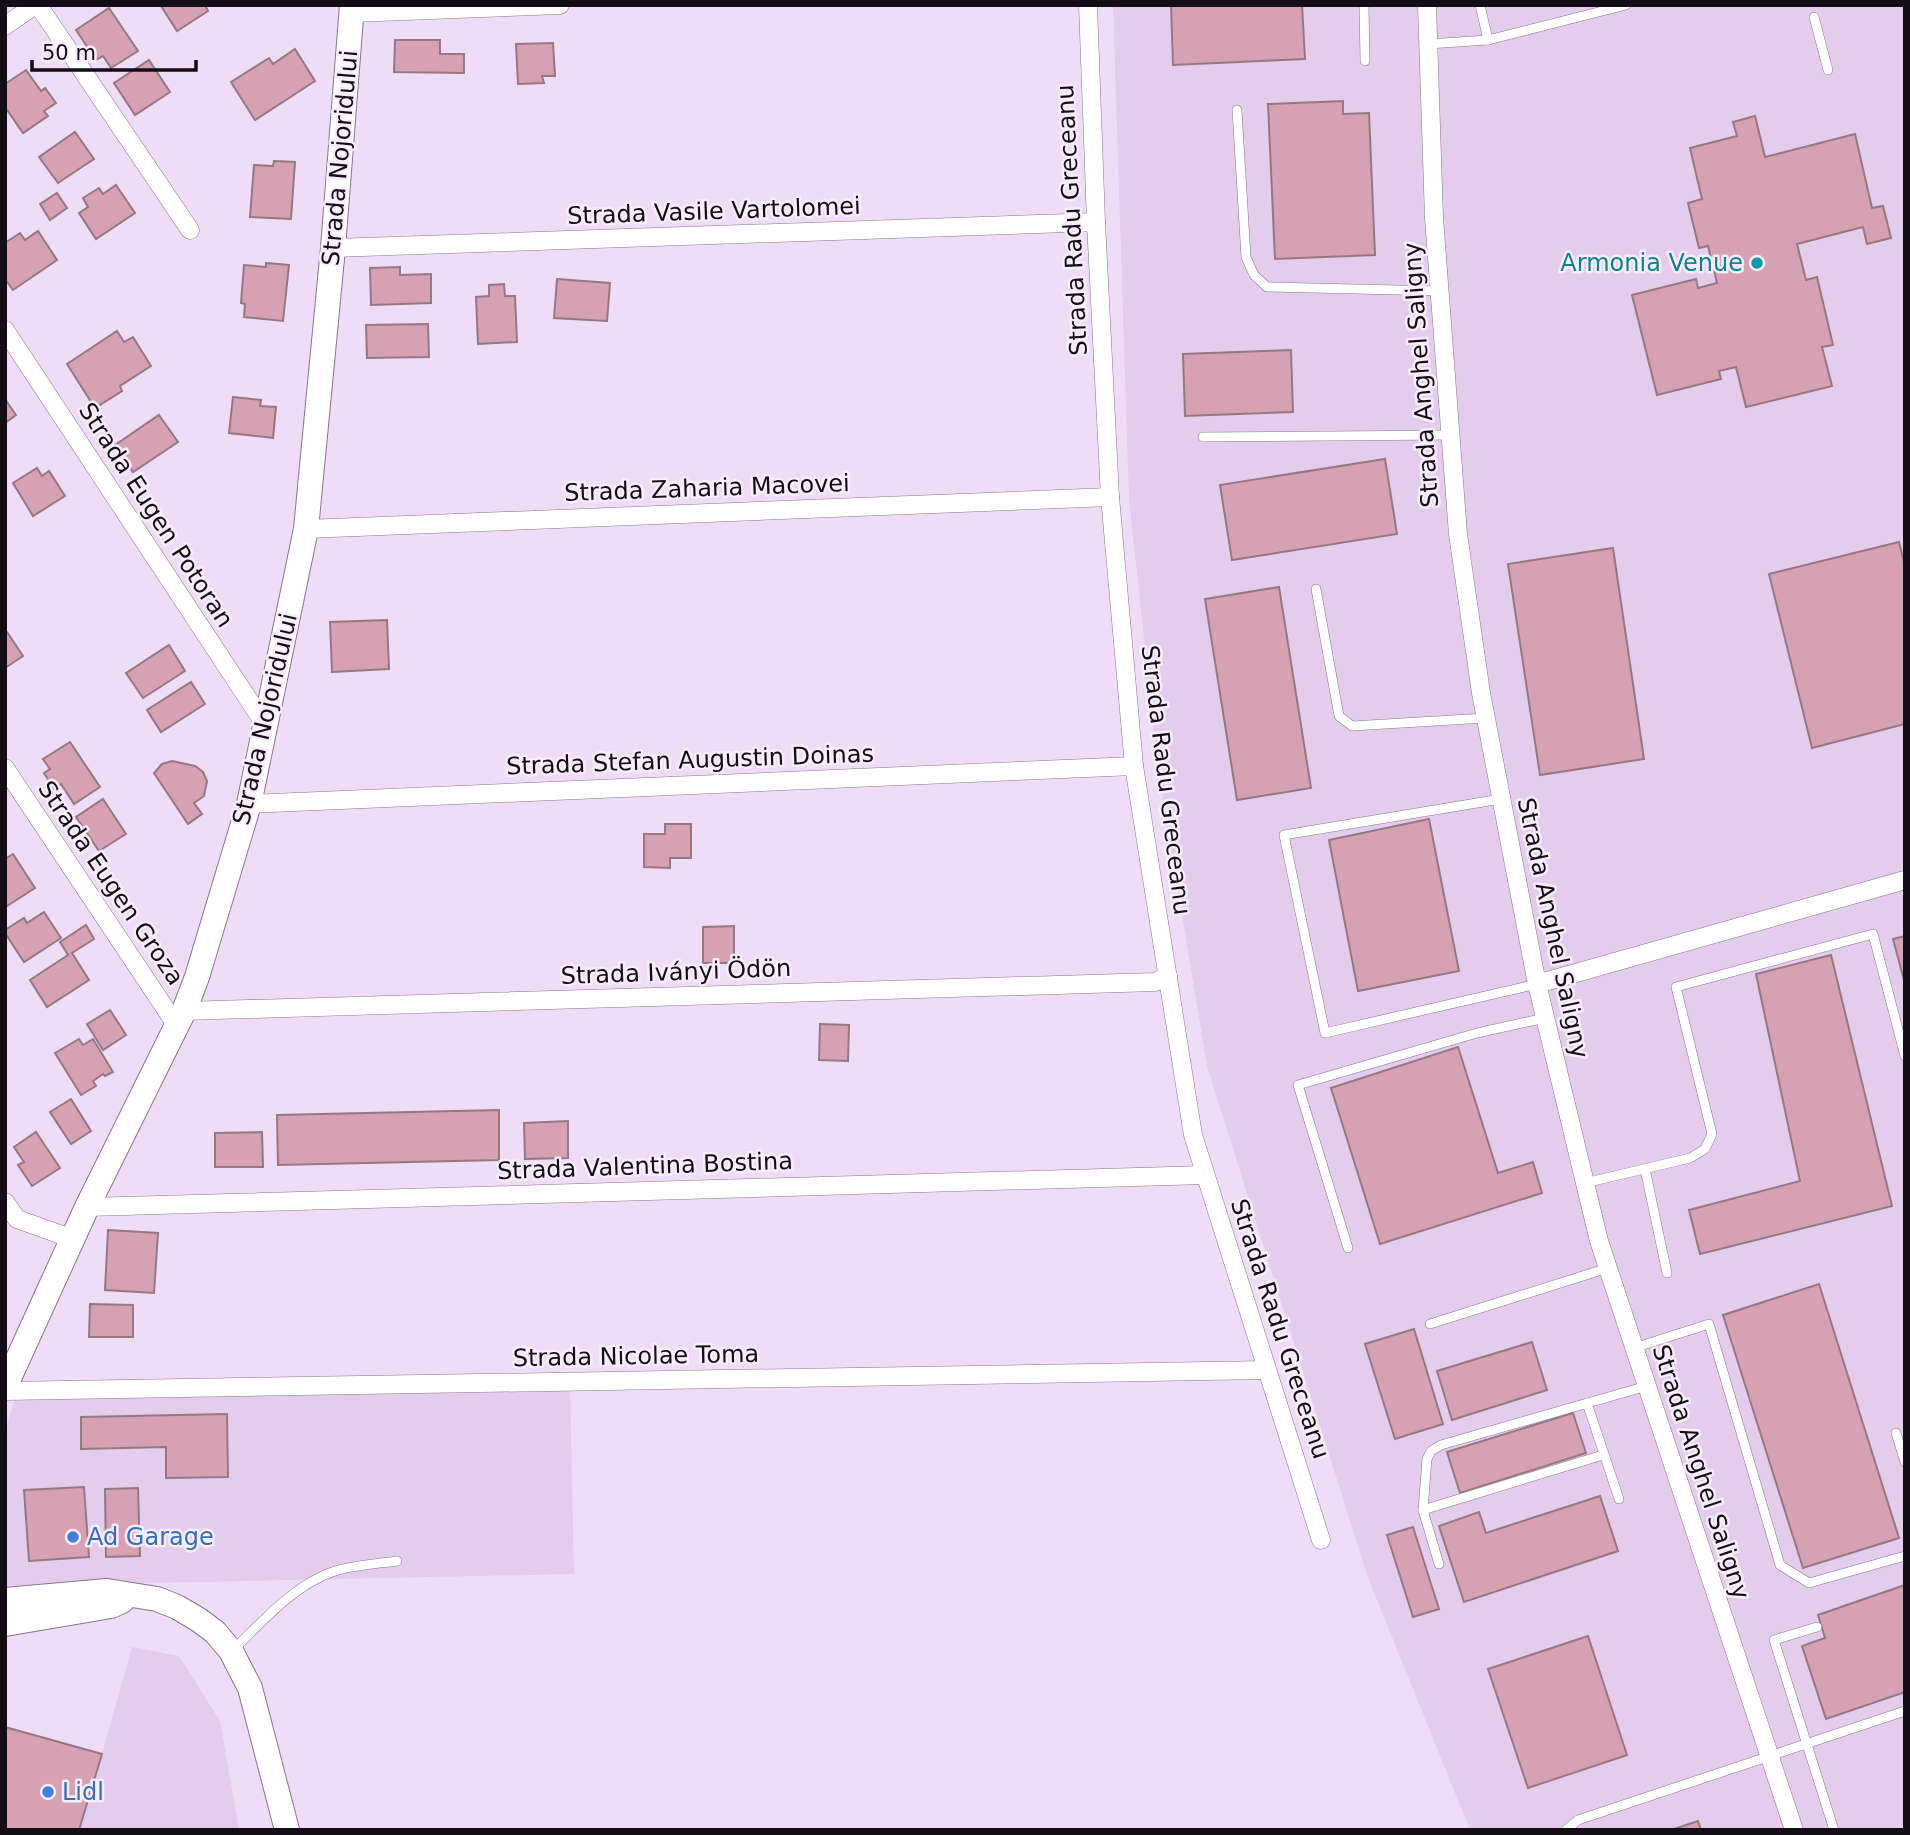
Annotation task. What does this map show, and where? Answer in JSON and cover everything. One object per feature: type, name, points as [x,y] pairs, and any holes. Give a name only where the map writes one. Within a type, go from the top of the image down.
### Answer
[{"type":"main road","name":"Strada Nojoridului","points":[[5,1389],[87,1207],[180,1018],[197,977],[249,804],[306,528],[333,248],[352,9]]},
{"type":"main road","points":[[5,1600],[107,1591],[157,1599],[177,1607],[215,1632],[232,1651],[250,1688],[287,1830]]},
{"type":"main road","points":[[5,1624],[111,1606],[135,1596]]},
{"type":"street","points":[[5,26],[36,5],[190,230]]},
{"type":"street","points":[[352,9],[560,5]]},
{"type":"street","name":"Strada Radu Greceanu","points":[[1088,5],[1110,497],[1134,766],[1193,1135],[1321,1540]]},
{"type":"street","name":"Strada Anghel Saligny","points":[[1427,5],[1434,218],[1458,534],[1486,719],[1537,984],[1599,1241],[1794,1830]]},
{"type":"street","name":"Strada Vasile Vartolomei","points":[[333,248],[1096,222]]},
{"type":"street","name":"Strada Eugen Potoran","points":[[5,330],[266,726]]},
{"type":"street","name":"Strada Zaharia Macovei","points":[[306,528],[1110,497]]},
{"type":"street","name":"Strada Stefan Augustin Doinas","points":[[249,804],[1134,766]]},
{"type":"street","name":"Strada Eugen Groza","points":[[5,768],[180,1018]]},
{"type":"street","points":[[1537,984],[1905,880]]},
{"type":"street","name":"Strada Iványi Ödön","points":[[180,1018],[1155,982],[1168,976]]},
{"type":"street","name":"Strada Valentina Bostina","points":[[87,1207],[1205,1175]]},
{"type":"street","points":[[5,1202],[11,1223],[73,1239]]},
{"type":"street","name":"Strada Nicolae Toma","points":[[5,1389],[1267,1370]]},
{"type":"lane","points":[[1364,5],[1365,61]]},
{"type":"lane","points":[[1480,5],[1489,40]]},
{"type":"lane","points":[[1428,44],[1489,40],[1626,5]]},
{"type":"lane","points":[[1814,18],[1828,70]]},
{"type":"lane","points":[[1237,110],[1246,257],[1254,275],[1268,287],[1440,291]]},
{"type":"lane","points":[[1203,437],[1450,435]]},
{"type":"lane","points":[[1316,589],[1339,716],[1345,721],[1352,726],[1486,719]]},
{"type":"lane","points":[[1501,799],[1284,835],[1325,1033],[1537,984]]},
{"type":"lane","points":[[1585,1183],[1690,1158],[1705,1149],[1712,1135],[1676,987],[1873,934],[1905,1056]]},
{"type":"lane","points":[[1348,1248],[1298,1085],[1478,1033],[1545,1017]]},
{"type":"lane","points":[[1645,1169],[1667,1273]]},
{"type":"lane","points":[[1430,1324],[1608,1268]]},
{"type":"lane","points":[[1634,1348],[1709,1324],[1780,1565],[1809,1583],[1905,1556]]},
{"type":"lane","points":[[1439,1564],[1423,1510],[1427,1459],[1431,1451],[1441,1445],[1647,1386]]},
{"type":"lane","points":[[1587,1403],[1619,1499]]},
{"type":"lane","points":[[1896,1433],[1905,1462]]},
{"type":"lane","points":[[1423,1510],[1603,1455]]},
{"type":"lane","points":[[232,1651],[288,1598],[312,1581],[333,1571],[397,1561]]},
{"type":"lane","points":[[1817,1627],[1774,1640],[1834,1830]]},
{"type":"lane","points":[[1566,1830],[1578,1819],[1905,1712]]},
{"type":"shaded area","points":[[1113,5],[1905,5],[1905,1830],[1470,1830],[1367,1575],[1207,1066],[1158,769],[1129,500]]},
{"type":"shaded area","points":[[570,1382],[574,1574],[5,1586],[5,1431],[17,1391]]},
{"type":"shaded area","points":[[132,1647],[179,1656],[220,1721],[239,1830],[79,1830]]},
{"type":"building","points":[[205,5],[208,11],[177,31],[161,6]]},
{"type":"building","points":[[1171,5],[1302,5],[1305,59],[1173,65]]},
{"type":"building","points":[[109,8],[138,51],[111,68],[103,56],[96,60],[76,30]]},
{"type":"building","points":[[395,40],[440,40],[440,54],[464,54],[464,73],[394,72]]},
{"type":"building","points":[[553,43],[555,76],[542,76],[544,83],[518,84],[516,44]]},
{"type":"building","points":[[295,49],[315,81],[255,120],[231,82],[269,58],[273,64]]},
{"type":"building","points":[[149,60],[170,92],[135,115],[114,83]]},
{"type":"building","points":[[26,70],[41,91],[45,88],[56,103],[44,111],[48,116],[23,133],[5,107],[5,84]]},
{"type":"building","points":[[1343,101],[1343,114],[1369,113],[1375,255],[1275,259],[1268,104]]},
{"type":"building","name":"Armonia Venue","points":[[1755,116],[1765,157],[1855,134],[1872,208],[1883,206],[1891,238],[1867,244],[1863,227],[1797,244],[1806,280],[1817,277],[1833,345],[1822,347],[1832,386],[1746,407],[1736,367],[1719,371],[1721,379],[1657,395],[1632,295],[1696,279],[1698,288],[1717,283],[1708,246],[1699,248],[1688,203],[1702,199],[1690,148],[1737,136],[1733,122]]},
{"type":"building","points":[[75,132],[94,159],[58,183],[39,157]]},
{"type":"building","points":[[274,161],[295,162],[291,219],[250,217],[254,165],[273,166]]},
{"type":"building","points":[[116,185],[135,213],[96,239],[79,213],[88,207],[83,198],[99,188],[103,194]]},
{"type":"building","points":[[57,193],[67,208],[50,220],[40,204]]},
{"type":"building","points":[[38,231],[57,260],[13,290],[5,279],[5,243],[20,233],[25,240]]},
{"type":"building","points":[[266,263],[289,265],[283,321],[244,317],[245,304],[241,303],[244,265],[266,267]]},
{"type":"building","points":[[400,267],[400,275],[431,274],[431,303],[371,305],[370,268]]},
{"type":"building","points":[[557,279],[610,283],[607,321],[554,318]]},
{"type":"building","points":[[504,284],[505,296],[515,296],[517,342],[478,344],[476,297],[489,296],[489,285]]},
{"type":"building","points":[[428,324],[429,357],[367,358],[366,325]]},
{"type":"building","points":[[117,331],[124,342],[133,337],[151,366],[120,386],[122,391],[95,408],[67,364]]},
{"type":"building","points":[[1291,350],[1293,412],[1185,416],[1183,354]]},
{"type":"building","points":[[233,397],[261,400],[260,406],[276,407],[273,438],[229,433]]},
{"type":"building","points":[[5,399],[16,415],[5,423]]},
{"type":"building","points":[[159,415],[178,442],[133,472],[115,445]]},
{"type":"building","points":[[1385,459],[1397,534],[1232,560],[1220,485]]},
{"type":"building","points":[[37,468],[42,476],[49,471],[65,496],[33,516],[13,483]]},
{"type":"building","points":[[1899,542],[1905,566],[1905,724],[1812,748],[1769,574]]},
{"type":"building","points":[[1613,548],[1644,759],[1540,775],[1508,564]]},
{"type":"building","points":[[1279,587],[1311,788],[1237,800],[1205,599]]},
{"type":"building","points":[[387,620],[389,669],[332,672],[330,622]]},
{"type":"building","points":[[5,629],[23,656],[5,668]]},
{"type":"building","points":[[169,645],[185,671],[143,698],[126,673]]},
{"type":"building","points":[[191,682],[205,704],[161,732],[147,710]]},
{"type":"building","points":[[70,742],[100,787],[74,804],[61,784],[54,789],[44,773],[50,769],[43,759]]},
{"type":"building","points":[[172,761],[195,766],[203,772],[207,781],[204,796],[194,803],[202,814],[188,824],[154,773],[162,764]]},
{"type":"building","points":[[103,799],[126,834],[99,851],[76,817]]},
{"type":"building","points":[[1429,819],[1459,971],[1358,991],[1329,840]]},
{"type":"building","points":[[665,824],[691,824],[691,858],[670,858],[670,868],[644,867],[644,834],[665,834]]},
{"type":"building","points":[[13,854],[35,888],[7,906],[5,859]]},
{"type":"building","points":[[44,912],[61,938],[24,962],[5,930],[24,918],[27,923]]},
{"type":"building","points":[[86,925],[94,939],[72,953],[89,980],[47,1007],[30,980],[68,955],[60,942]]},
{"type":"building","points":[[734,926],[734,963],[703,963],[703,927]]},
{"type":"building","points":[[1905,936],[1905,984],[1893,939]]},
{"type":"building","points":[[1831,955],[1892,1206],[1700,1254],[1689,1210],[1800,1181],[1756,974]]},
{"type":"building","points":[[110,1010],[126,1035],[103,1050],[87,1024]]},
{"type":"building","points":[[820,1024],[849,1025],[848,1061],[819,1060]]},
{"type":"building","points":[[79,1039],[83,1045],[93,1039],[113,1072],[105,1076],[103,1074],[93,1081],[96,1086],[81,1095],[55,1053]]},
{"type":"building","points":[[1458,1047],[1498,1173],[1533,1162],[1542,1193],[1380,1244],[1331,1088]]},
{"type":"building","points":[[71,1099],[91,1131],[71,1144],[50,1112]]},
{"type":"building","points":[[499,1110],[499,1160],[278,1165],[277,1115]]},
{"type":"building","points":[[568,1121],[568,1158],[525,1159],[524,1123]]},
{"type":"building","points":[[36,1132],[60,1168],[32,1186],[18,1165],[24,1162],[14,1147]]},
{"type":"building","points":[[262,1132],[263,1167],[215,1167],[215,1133]]},
{"type":"building","points":[[108,1230],[158,1233],[154,1293],[105,1290]]},
{"type":"building","points":[[1819,1284],[1899,1538],[1803,1568],[1723,1315]]},
{"type":"building","points":[[90,1304],[133,1305],[133,1337],[89,1337]]},
{"type":"building","points":[[1414,1329],[1443,1424],[1395,1439],[1365,1344]]},
{"type":"building","points":[[1532,1342],[1547,1390],[1452,1420],[1437,1371]]},
{"type":"building","points":[[1573,1413],[1586,1453],[1460,1493],[1447,1452]]},
{"type":"building","points":[[227,1414],[228,1477],[166,1478],[166,1447],[81,1449],[81,1417]]},
{"type":"building","points":[[84,1487],[89,1557],[29,1561],[24,1490]]},
{"type":"building","points":[[138,1488],[140,1556],[106,1557],[105,1489]]},
{"type":"building","points":[[1600,1496],[1618,1551],[1464,1602],[1439,1526],[1479,1512],[1486,1533]]},
{"type":"building","points":[[1413,1527],[1439,1609],[1413,1617],[1387,1535]]},
{"type":"building","points":[[1905,1585],[1905,1692],[1826,1719],[1802,1646],[1825,1638],[1818,1615]]},
{"type":"building","points":[[1588,1636],[1627,1755],[1528,1788],[1488,1669]]},
{"type":"building","name":"Lidl","points":[[5,1727],[102,1754],[79,1830],[5,1830]]},
{"type":"building","points":[[1698,1821],[1701,1830],[1671,1830]]},
{"type":"place","name":"Armonia Venue","points":[[1757,263]]},
{"type":"place","name":"Ad Garage","points":[[73,1537]]},
{"type":"place","name":"Lidl","points":[[48,1792]]}]
